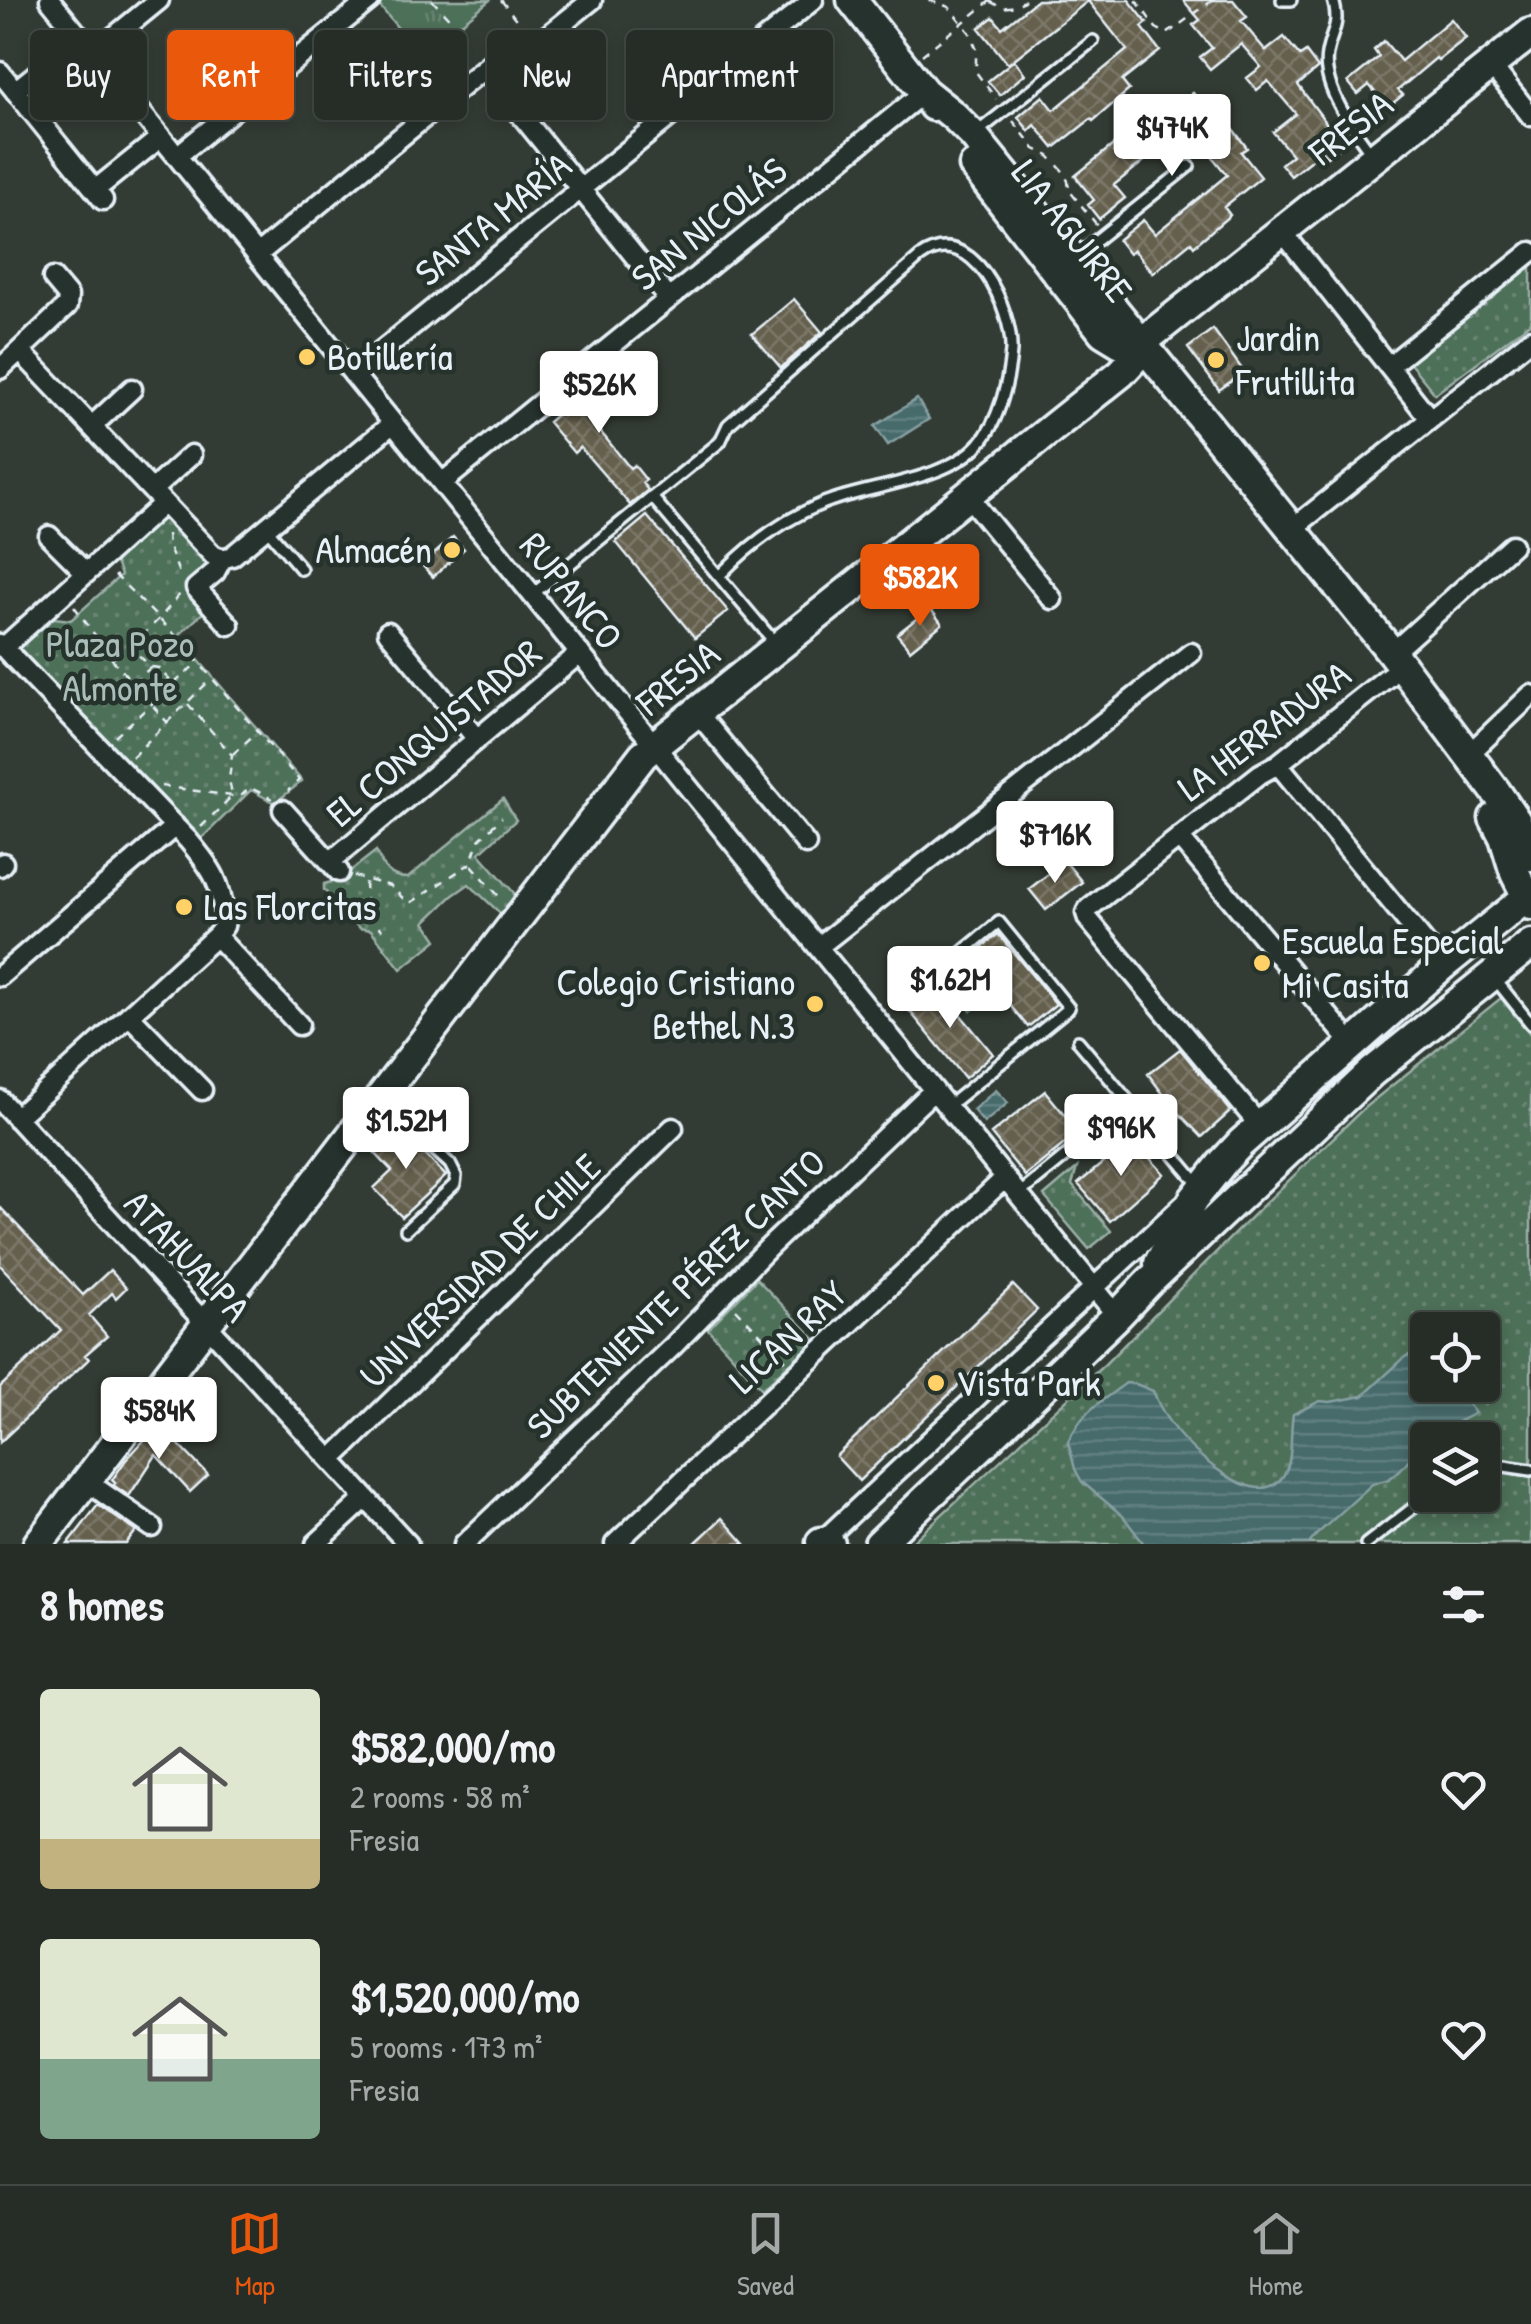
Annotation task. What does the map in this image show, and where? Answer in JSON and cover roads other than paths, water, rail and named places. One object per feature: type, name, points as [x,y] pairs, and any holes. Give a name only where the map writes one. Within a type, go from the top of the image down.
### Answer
[{"type":"main road","name":"LIA AGUIRRE","points":[[852,0],[924,92],[956,142],[1062,262]]},
{"type":"main road","name":"FRESIA","points":[[38,1544],[632,766],[654,744],[1121,373],[1142,342],[1531,33]]},
{"type":"main road","name":"LIA AGUIRRE","points":[[924,92],[973,135],[1062,262],[1108,336],[1128,344],[1142,342],[1351,605],[1497,822],[1512,867],[1530,899]]},
{"type":"main road","name":"LIA AGUIRRE","points":[[1391,665],[1468,755],[1516,821],[1531,856]]},
{"type":"main road","points":[[1149,1282],[1180,1221],[1224,1160],[1443,964],[1530,899]]},
{"type":"main road","points":[[879,1544],[1372,1072],[1531,944]]},
{"type":"street","name":"RUPANCO","points":[[50,0],[75,30]]},
{"type":"street","points":[[113,30],[159,0]]},
{"type":"street","points":[[177,156],[370,0]]},
{"type":"street","points":[[257,255],[509,48],[536,44],[592,0]]},
{"type":"street","name":"SANTA MARÍA","points":[[353,374],[814,0]]},
{"type":"street","points":[[1490,65],[1531,116]]},
{"type":"street","points":[[484,69],[669,299]]},
{"type":"street","points":[[0,72],[99,195],[161,137]]},
{"type":"street","points":[[15,90],[30,81]]},
{"type":"street","name":"SAN NICOLÁS","points":[[442,483],[924,92]]},
{"type":"street","name":"RUPANCO","points":[[147,120],[1117,1316]]},
{"type":"street","points":[[1282,231],[1430,419]]},
{"type":"street","points":[[1388,366],[1531,252]]},
{"type":"street","points":[[2,364],[67,306],[68,296],[53,278]]},
{"type":"street","points":[[1292,529],[1531,339]]},
{"type":"street","points":[[20,350],[157,502],[222,560]]},
{"type":"street","points":[[92,426],[132,390]]},
{"type":"street","points":[[228,625],[196,588],[215,572],[222,560],[232,556],[392,424]]},
{"type":"street","points":[[16,1118],[224,926],[218,882],[208,863],[2,646],[101,560],[157,502],[190,455]]},
{"type":"street","points":[[967,496],[1052,600]]},
{"type":"street","points":[[49,536],[86,573]]},
{"type":"street","name":"LA HERRADURA","points":[[1260,1126],[1086,912],[1260,774],[1278,764],[1391,665],[1512,545]]},
{"type":"street","points":[[388,632],[477,739]]},
{"type":"street","name":"EL CONQUISTADOR","points":[[282,801],[334,867],[580,653]]},
{"type":"street","points":[[818,947],[1192,653]]},
{"type":"street","points":[[1468,755],[1531,696]]},
{"type":"street","points":[[696,711],[806,844]]},
{"type":"street","points":[[1278,764],[1443,964]]},
{"type":"street","points":[[0,976],[175,826]]},
{"type":"street","points":[[1180,837],[1353,1044]]},
{"type":"street","points":[[216,936],[299,1025]]},
{"type":"street","points":[[128,1015],[202,1090]]},
{"type":"street","name":"SUBTENIENTE PÉREZ CANTO","points":[[464,1544],[674,1346],[768,1248],[934,1090]]},
{"type":"street","name":"ATAHUALPA","points":[[0,1100],[408,1544]]},
{"type":"street","name":"UNIVERSIDAD DE CHILE","points":[[332,1460],[674,1128]]},
{"type":"street","name":"LICAN RAY","points":[[615,1544],[1005,1178]]},
{"type":"street","points":[[823,1543],[1202,1188]]},
{"type":"street","points":[[86,1480],[152,1528]]},
{"type":"street","points":[[316,1544],[366,1498]]},
{"type":"lane","points":[[1282,0],[1290,0]]},
{"type":"lane","points":[[1333,0],[1334,34],[1326,56],[1330,84],[1344,116],[1375,157]]},
{"type":"lane","points":[[973,135],[1093,41]]},
{"type":"lane","points":[[1062,262],[1190,166]]},
{"type":"lane","points":[[532,595],[720,442],[728,425],[927,252],[944,247],[966,254],[993,286],[1004,308],[1011,352],[998,410],[981,442],[946,468],[804,512],[760,538],[719,576]]},
{"type":"lane","points":[[652,497],[778,646]]},
{"type":"lane","points":[[266,528],[301,568]]},
{"type":"lane","points":[[940,970],[1000,922],[1069,1008],[947,1106]]},
{"type":"lane","points":[[1492,975],[1531,1024]]},
{"type":"lane","points":[[1078,1041],[1202,1188]]},
{"type":"lane","points":[[378,1098],[450,1164],[456,1176],[455,1184],[406,1230]]},
{"type":"lane","points":[[1018,1194],[1071,1152]]},
{"type":"lane","points":[[1500,1465],[1531,1470]]},
{"type":"lane","points":[[1366,1544],[1410,1510]]},
{"type":"water","points":[[917,399],[929,419],[888,445],[875,426]]},
{"type":"water","points":[[985,978],[996,991],[971,1011],[960,998]]},
{"type":"water","points":[[996,1090],[1008,1103],[984,1123],[973,1110]]},
{"type":"water","points":[[1410,1355],[1410,1402],[1466,1402],[1475,1413],[1457,1422],[1410,1422],[1410,1458],[1389,1479],[1372,1484],[1309,1544],[1144,1544],[1123,1516],[1082,1482],[1075,1469],[1068,1442],[1074,1431],[1093,1408],[1126,1383],[1153,1391],[1172,1426],[1223,1474],[1253,1487],[1267,1487],[1279,1481],[1287,1467],[1293,1414],[1320,1401],[1363,1396]]},
{"type":"place","name":"Botillería","points":[[307,357]]},
{"type":"place","name":"Jardin Frutillita","points":[[1216,360]]},
{"type":"place","name":"Almacén","points":[[452,550]]},
{"type":"place","name":"Las Florcitas","points":[[184,907]]},
{"type":"place","name":"Escuela Especial Mi Casita","points":[[1262,963]]},
{"type":"place","name":"Colegio Cristiano Bethel N.3","points":[[815,1004]]},
{"type":"place","name":"Vista Park","points":[[936,1383]]},
{"type":"park label","name":"Plaza Pozo Almonte","points":[[120,666]]}]
